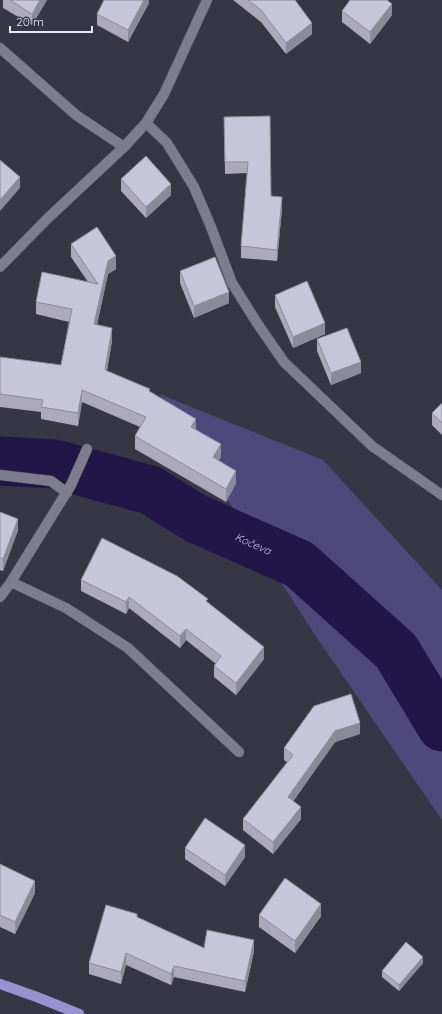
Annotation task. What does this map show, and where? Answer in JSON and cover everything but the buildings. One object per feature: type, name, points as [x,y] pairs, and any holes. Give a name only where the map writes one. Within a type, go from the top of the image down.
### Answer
[{"type":"main road","points":[[0,984],[38,997],[79,1014]]},
{"type":"street","points":[[0,267],[48,218],[124,147],[146,123],[164,94],[207,0]]},
{"type":"street","points":[[0,48],[76,115],[124,147]]},
{"type":"street","points":[[146,123],[167,143],[194,187],[232,283],[284,362],[372,446],[442,495]]},
{"type":"street","points":[[0,597],[69,489],[86,451]]},
{"type":"street","points":[[0,475],[52,481],[69,489]]},
{"type":"street","points":[[11,582],[66,608],[128,648],[238,752]]},
{"type":"shaded area","points":[[159,394],[323,460],[442,590],[442,820],[319,641]]},
{"type":"waterway","name":"Kočeva","points":[[0,461],[54,464],[150,490],[195,518],[299,564],[396,651],[442,727]]}]
